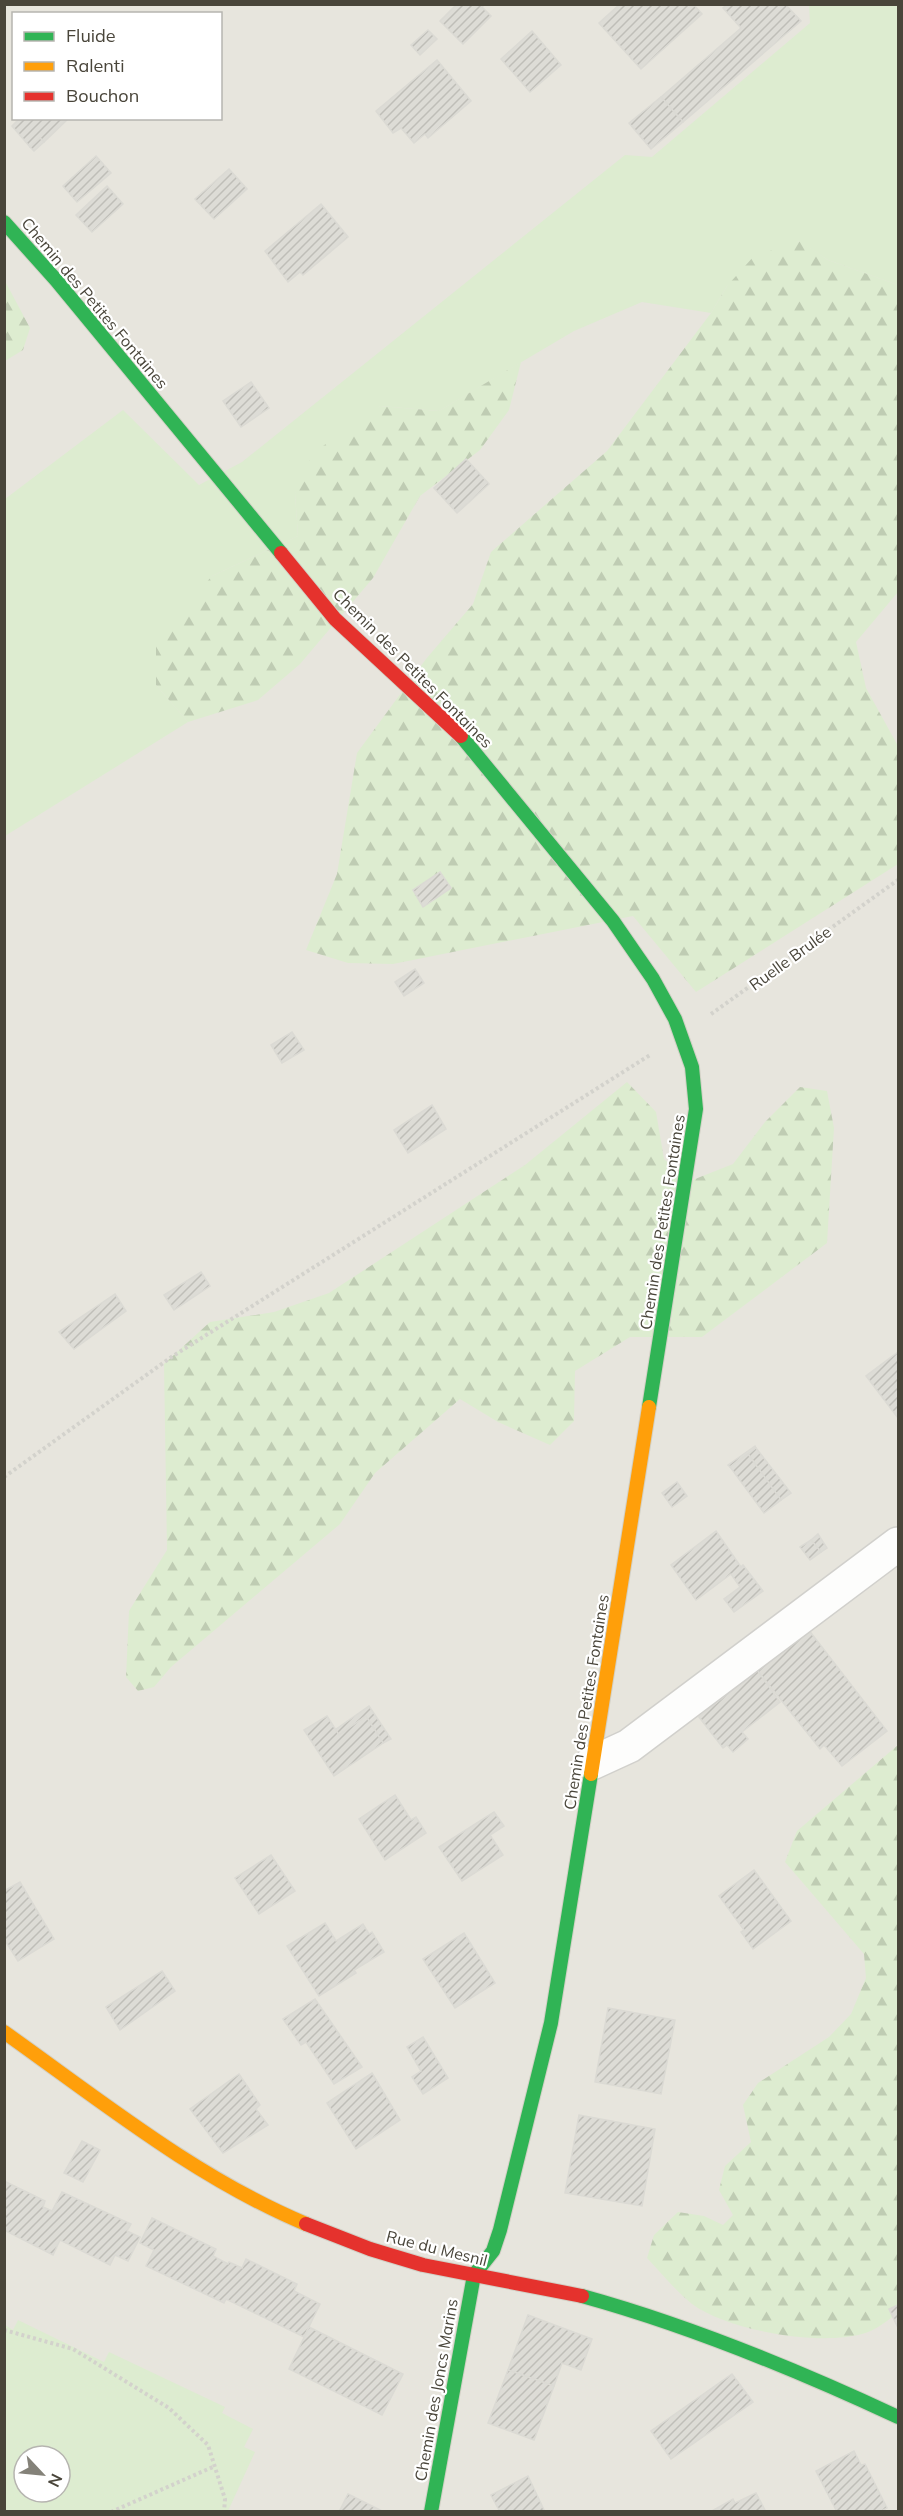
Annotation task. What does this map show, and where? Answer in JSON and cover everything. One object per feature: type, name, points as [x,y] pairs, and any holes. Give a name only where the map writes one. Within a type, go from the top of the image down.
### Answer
[{"type":"street","name":"Chemin des Petites Fontaines","points":[[4,222],[64,289],[335,619],[467,741],[613,921],[653,979],[675,1019],[692,1066],[696,1109],[551,2023],[500,2230],[492,2252],[474,2275]]},
{"type":"street","points":[[592,1763],[629,1746],[898,1544]]},
{"type":"street","name":"Rue du Mesnil","points":[[4,2032],[183,2158],[233,2188],[287,2216],[345,2241],[448,2271],[579,2295],[644,2315],[750,2351],[898,2417]]},
{"type":"street","name":"Chemin des Joncs Marins","points":[[431,2511],[474,2275]]},
{"type":"path","name":"Ruelle Brulée","points":[[4,1477],[173,1356],[681,1035],[898,880]]},
{"type":"path","points":[[4,2330],[73,2349],[169,2408],[208,2445],[225,2499],[224,2511]]},
{"type":"path","points":[[111,2511],[215,2466]]},
{"type":"shaded area","points":[[5,5],[898,5],[898,2511],[5,2511]]},
{"type":"green space","points":[[809,5],[898,5],[898,285],[828,260],[799,241],[727,286],[711,313],[642,302],[574,331],[439,411],[380,406],[295,493],[298,536],[212,576],[156,685],[188,722],[5,836],[5,499],[123,410],[199,485],[242,462],[625,155],[652,157],[810,23]]},
{"type":"green space","points":[[800,241],[828,260],[898,285],[898,592],[856,642],[866,688],[898,746],[898,864],[696,992],[633,916],[393,964],[348,963],[306,950],[337,874],[357,753],[426,659],[473,604],[491,552],[607,451],[711,313],[727,286],[754,256]]},
{"type":"green space","points":[[5,281],[30,328],[23,350],[5,361]]},
{"type":"green space","points":[[521,362],[509,410],[480,450],[420,496],[373,578],[300,664],[258,700],[188,722],[156,685],[156,640],[212,576],[298,536],[295,493],[313,453],[380,406],[439,411]]},
{"type":"green space","points":[[627,1082],[656,1112],[664,1159],[690,1181],[733,1164],[765,1122],[800,1087],[827,1091],[834,1128],[827,1243],[702,1337],[630,1337],[575,1371],[574,1421],[550,1445],[498,1422],[460,1399],[375,1473],[340,1524],[171,1667],[154,1687],[138,1691],[126,1677],[129,1611],[167,1550],[164,1364],[210,1322],[274,1312],[329,1293],[525,1165]]},
{"type":"green space","points":[[898,1745],[898,2313],[872,2330],[844,2337],[799,2337],[751,2329],[708,2314],[692,2304],[647,2258],[654,2235],[678,2212],[704,2216],[723,2225],[733,2215],[719,2190],[725,2166],[751,2142],[743,2105],[758,2083],[829,2037],[851,2014],[866,1978],[864,1954],[785,1862],[797,1831]]},
{"type":"green space","points":[[18,2320],[104,2362],[109,2352],[225,2407],[222,2413],[253,2429],[244,2447],[255,2452],[228,2511],[5,2511],[5,2325],[13,2330]]},
{"type":"building","points":[[457,4],[485,4],[482,7],[491,16],[463,44],[440,21]]},
{"type":"building","points":[[620,4],[693,4],[702,14],[641,69],[599,23]]},
{"type":"building","points":[[727,4],[785,4],[801,21],[683,122],[661,97],[741,28],[723,8]]},
{"type":"building","points":[[428,30],[437,39],[420,55],[411,45]]},
{"type":"building","points":[[532,31],[561,65],[530,92],[501,59]]},
{"type":"building","points":[[437,60],[471,101],[428,138],[425,134],[414,143],[401,128],[393,133],[376,111]]},
{"type":"building","points":[[661,97],[683,122],[651,149],[629,123]]},
{"type":"building","points":[[18,120],[67,120],[44,142],[40,138],[30,147],[12,126]]},
{"type":"building","points":[[40,138],[44,142],[34,151],[30,147]]},
{"type":"building","points":[[96,156],[111,173],[77,202],[63,186]]},
{"type":"building","points":[[229,169],[247,189],[214,219],[195,199]]},
{"type":"building","points":[[107,186],[123,204],[92,232],[76,215]]},
{"type":"building","points":[[321,204],[348,237],[303,275],[300,272],[288,282],[265,251]]},
{"type":"building","points":[[251,382],[269,408],[241,427],[223,401]]},
{"type":"building","points":[[466,459],[489,484],[457,513],[434,488]]},
{"type":"building","points":[[440,872],[451,888],[423,907],[413,890]]},
{"type":"building","points":[[415,969],[424,983],[404,996],[395,982]]},
{"type":"building","points":[[292,1032],[304,1050],[282,1063],[271,1045]]},
{"type":"building","points":[[432,1105],[446,1129],[408,1153],[394,1130]]},
{"type":"building","points":[[201,1272],[210,1286],[174,1310],[164,1295]]},
{"type":"building","points":[[115,1294],[126,1311],[74,1349],[59,1332]]},
{"type":"building","points":[[898,1352],[898,1418],[866,1376]]},
{"type":"building","points":[[755,1446],[756,1448],[730,1467],[728,1465]]},
{"type":"building","points":[[756,1448],[791,1493],[781,1500],[748,1454]]},
{"type":"building","points":[[748,1454],[781,1500],[764,1513],[730,1467]]},
{"type":"building","points":[[677,1482],[687,1496],[672,1507],[662,1493]]},
{"type":"building","points":[[716,1531],[741,1567],[743,1565],[763,1591],[734,1612],[724,1599],[740,1587],[731,1574],[696,1600],[671,1565]]},
{"type":"building","points":[[818,1534],[827,1548],[821,1552],[811,1540]]},
{"type":"building","points":[[811,1540],[821,1552],[810,1560],[800,1547]]},
{"type":"building","points":[[808,1629],[887,1731],[842,1766],[824,1745],[820,1749],[757,1670]]},
{"type":"building","points":[[757,1670],[780,1702],[742,1732],[748,1739],[733,1752],[727,1745],[723,1748],[699,1717]]},
{"type":"building","points":[[369,1706],[391,1739],[383,1743],[366,1716],[339,1735],[335,1730]]},
{"type":"building","points":[[327,1716],[339,1735],[366,1716],[383,1743],[334,1776],[304,1730]]},
{"type":"building","points":[[395,1795],[411,1820],[416,1817],[426,1833],[385,1860],[359,1819]]},
{"type":"building","points":[[494,1812],[504,1826],[490,1835],[503,1855],[462,1881],[439,1847]]},
{"type":"building","points":[[271,1855],[295,1891],[259,1914],[235,1878]]},
{"type":"building","points":[[754,1870],[791,1921],[753,1949],[741,1932],[744,1930],[719,1896]]},
{"type":"building","points":[[20,1882],[54,1939],[18,1961],[4,1939],[4,1891]]},
{"type":"building","points":[[325,1923],[336,1941],[363,1924],[369,1934],[372,1932],[384,1952],[354,1970],[356,1973],[319,1996],[287,1946]]},
{"type":"building","points":[[464,1933],[495,1983],[455,2008],[423,1959]]},
{"type":"building","points":[[162,1971],[175,1991],[120,2030],[106,2007]]},
{"type":"building","points":[[315,1999],[362,2067],[334,2084],[306,2042],[301,2045],[283,2019]]},
{"type":"building","points":[[608,2008],[675,2020],[661,2094],[595,2082]]},
{"type":"building","points":[[423,2037],[448,2078],[423,2094],[412,2077],[421,2071],[407,2047]]},
{"type":"building","points":[[372,2073],[400,2120],[356,2149],[327,2103]]},
{"type":"building","points":[[239,2074],[260,2105],[256,2109],[268,2125],[223,2153],[190,2109]]},
{"type":"building","points":[[579,2115],[655,2129],[642,2206],[565,2193]]},
{"type":"building","points":[[82,2141],[100,2150],[83,2182],[64,2173]]},
{"type":"building","points":[[4,2181],[45,2201],[43,2207],[52,2211],[62,2192],[131,2224],[127,2231],[140,2237],[128,2261],[115,2255],[110,2265],[60,2240],[53,2255],[4,2230]]},
{"type":"building","points":[[152,2218],[216,2249],[213,2256],[228,2264],[229,2262],[242,2268],[246,2259],[297,2284],[294,2291],[320,2304],[304,2337],[226,2299],[224,2303],[146,2266],[154,2250],[140,2243]]},
{"type":"building","points":[[898,2305],[898,2328],[889,2309]]},
{"type":"building","points":[[528,2315],[592,2339],[581,2370],[562,2363],[554,2386],[508,2370]]},
{"type":"building","points":[[309,2327],[403,2374],[382,2415],[289,2369]]},
{"type":"building","points":[[508,2370],[554,2386],[534,2440],[488,2423]]},
{"type":"building","points":[[732,2374],[753,2402],[671,2459],[651,2431]]},
{"type":"building","points":[[854,2451],[861,2465],[865,2464],[887,2508],[880,2512],[837,2512],[816,2471]]},
{"type":"building","points":[[528,2476],[545,2512],[500,2512],[491,2495]]},
{"type":"building","points":[[756,2493],[766,2512],[710,2512],[733,2499],[735,2503]]},
{"type":"building","points":[[348,2494],[384,2512],[339,2512]]},
{"type":"traffic: fast","points":[[4,222],[56,280],[281,553]]},
{"type":"traffic: fast","points":[[461,736],[613,921],[653,979],[675,1019],[692,1067],[696,1109],[649,1407]]},
{"type":"traffic: fast","points":[[431,2512],[474,2275],[493,2251],[500,2230],[551,2023],[591,1774]]},
{"type":"traffic: fast","points":[[582,2296],[703,2335],[820,2382],[898,2417]]},
{"type":"traffic: slow","points":[[591,1774],[649,1407]]},
{"type":"traffic: slow","points":[[4,2032],[187,2161],[265,2205],[306,2224]]},
{"type":"traffic: jam","points":[[281,553],[335,619],[461,736]]},
{"type":"traffic: jam","points":[[306,2224],[370,2249],[423,2265],[582,2296]]}]
